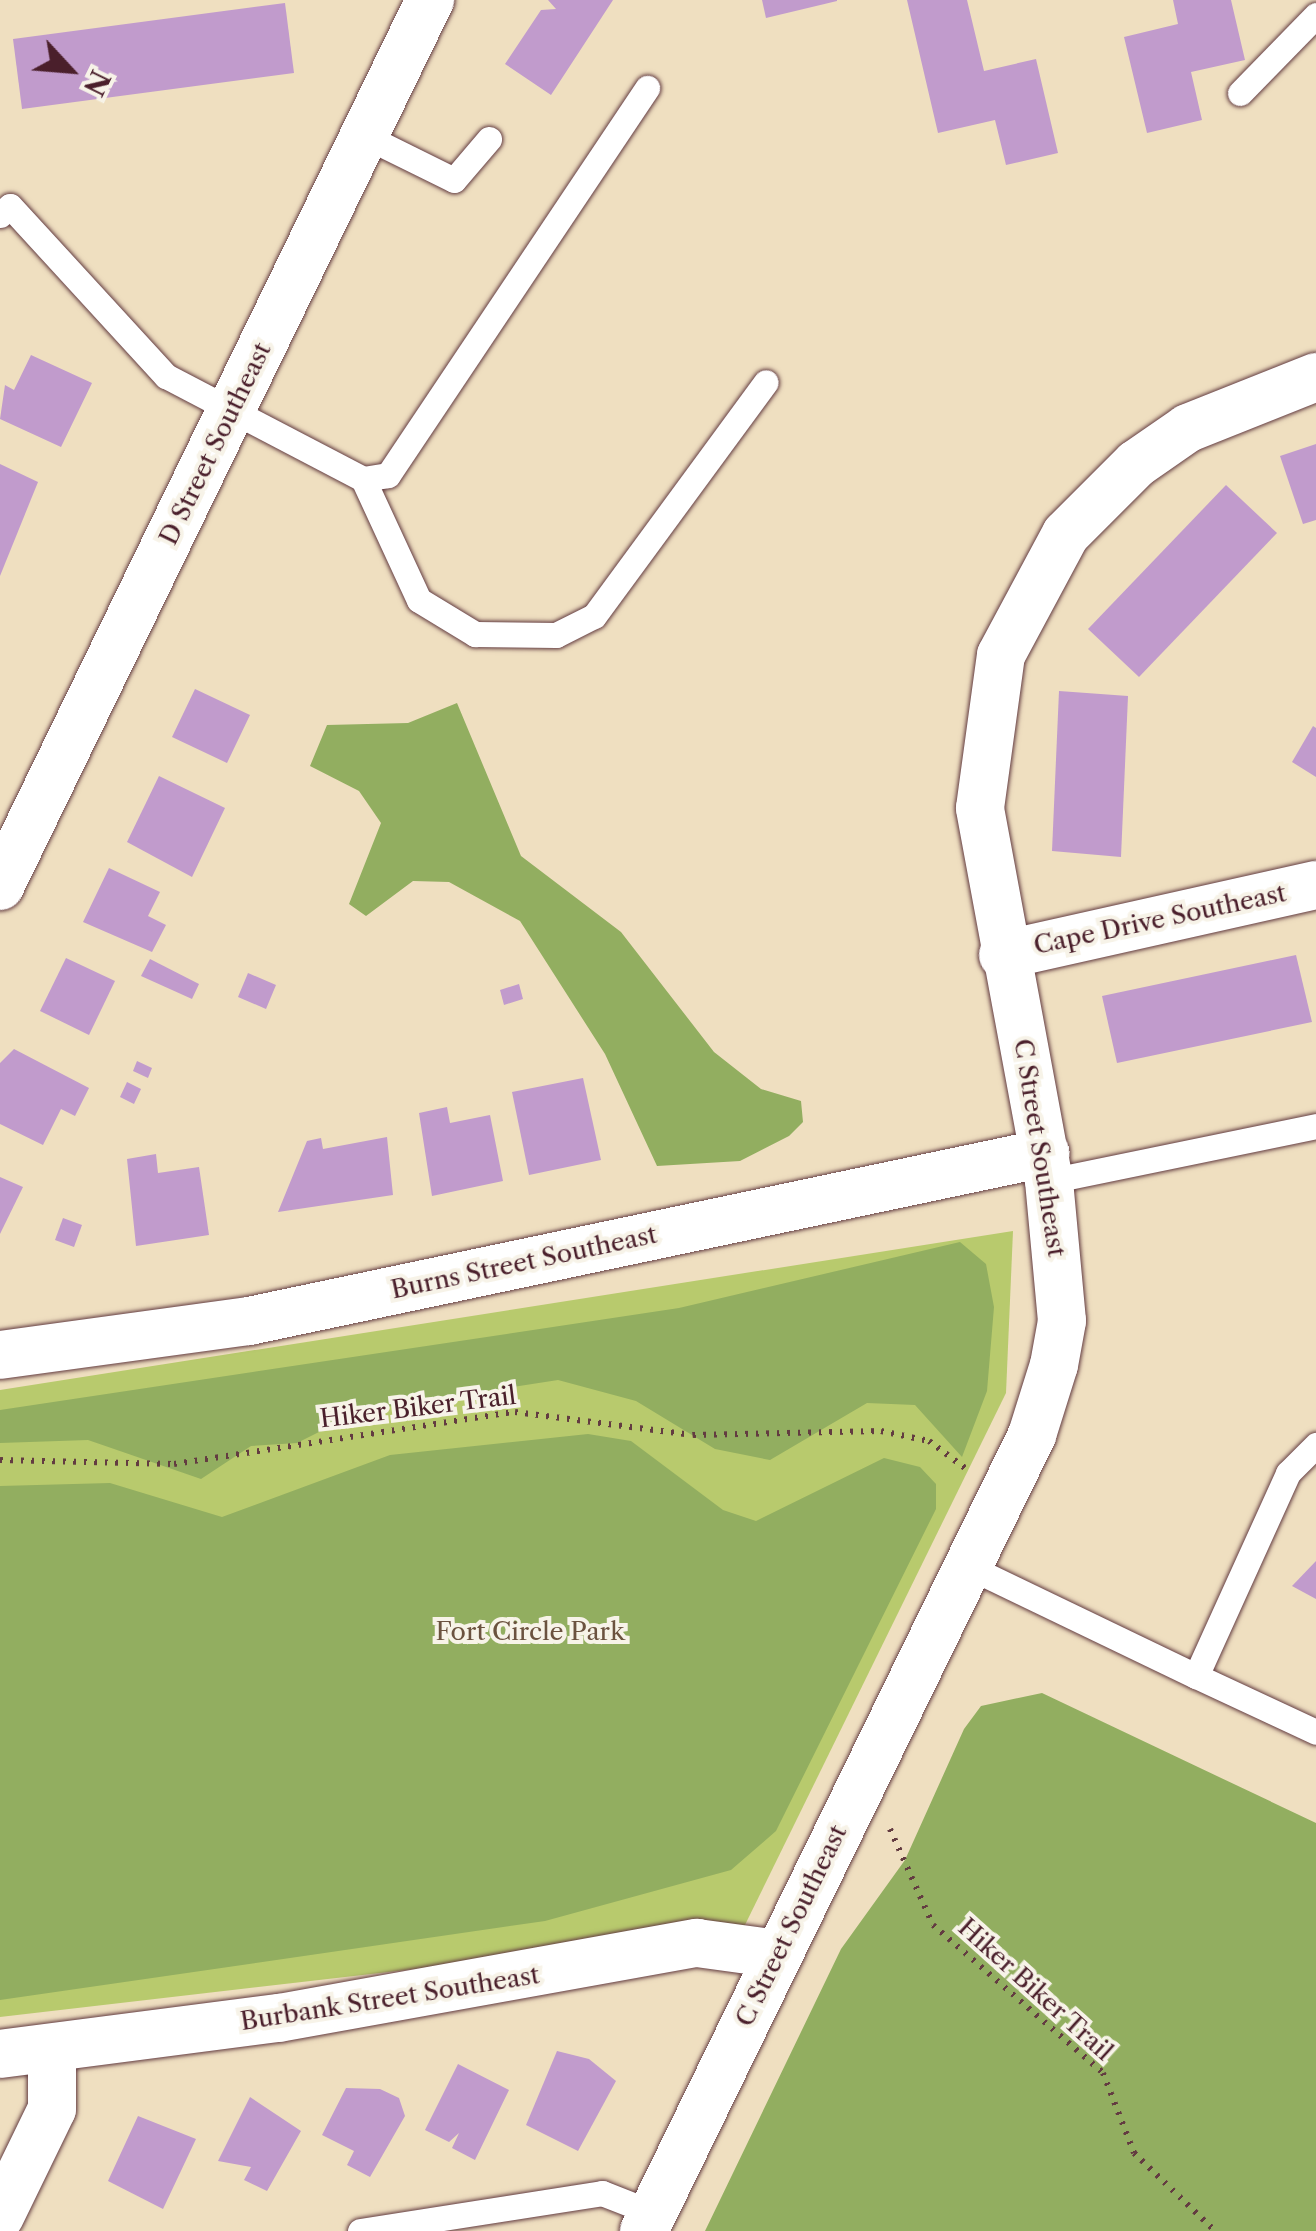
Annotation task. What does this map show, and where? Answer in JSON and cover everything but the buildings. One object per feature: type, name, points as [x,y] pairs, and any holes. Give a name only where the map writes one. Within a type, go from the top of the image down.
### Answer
[{"type":"street","name":"D Street Southeast","points":[[0,886],[430,0]]},
{"type":"street","name":"C Street Southeast","points":[[648,2222],[1004,1493],[1047,1393],[1062,1321],[1047,1167],[1004,954],[981,756],[1002,655],[1037,576],[1136,464],[1202,421],[1316,376]]},
{"type":"street","name":"Cape Drive Southeast","points":[[1004,954],[1316,885]]},
{"type":"street","name":"Burns Street Southeast","points":[[0,1355],[249,1320],[1047,1167]]},
{"type":"street","name":"Burbank Street Southeast","points":[[0,2054],[52,2049],[697,1943],[778,1954]]},
{"type":"street","points":[[0,2216],[52,2109],[52,2049]]},
{"type":"lane","points":[[1240,93],[1316,15]]},
{"type":"lane","points":[[0,215],[10,206],[166,376],[234,408],[362,479],[388,475],[647,88]]},
{"type":"lane","points":[[365,136],[454,180],[489,139]]},
{"type":"lane","points":[[362,479],[402,575],[445,622],[511,640],[556,635],[594,616],[766,382]]},
{"type":"lane","points":[[1047,1167],[1316,1126]]},
{"type":"lane","points":[[1196,1676],[1288,1473],[1316,1445]]},
{"type":"lane","points":[[967,1566],[1316,1732]]},
{"type":"lane","points":[[360,2231],[602,2193],[648,2222]]},
{"type":"lane","points":[[0,2225],[14,2231]]},
{"type":"path","name":"Hiker Biker Trail","points":[[0,1460],[174,1464],[515,1412],[693,1436],[881,1432],[928,1441],[1004,1493]]},
{"type":"path","name":"Hiker Biker Trail","points":[[854,1798],[892,1830],[933,1925],[1103,2073],[1134,2153],[1216,2231]]},
{"type":"green space","points":[[457,703],[521,856],[621,932],[714,1052],[761,1089],[801,1101],[803,1122],[789,1136],[740,1161],[657,1166],[605,1054],[520,921],[449,882],[413,881],[366,916],[349,904],[381,823],[359,791],[310,766],[327,725],[408,723]]},
{"type":"green space","name":"Fort Circle Park","points":[[1013,1231],[1006,1393],[742,1931],[0,2017],[0,1390]]},
{"type":"green space","points":[[960,1242],[986,1264],[994,1307],[987,1391],[962,1457],[915,1405],[867,1403],[770,1460],[715,1449],[636,1401],[558,1380],[361,1411],[297,1443],[251,1446],[201,1479],[88,1440],[0,1443],[0,1410],[679,1308]]},
{"type":"green space","name":"Fort Circle Park","points":[[588,1434],[631,1441],[723,1510],[756,1521],[884,1458],[920,1467],[936,1484],[936,1509],[776,1831],[731,1870],[545,1921],[0,2000],[0,1486],[110,1483],[222,1517],[390,1455]]},
{"type":"green space","points":[[1042,1693],[1316,1823],[1316,2231],[705,2231],[841,1949],[905,1860],[964,1729],[981,1706]]}]
